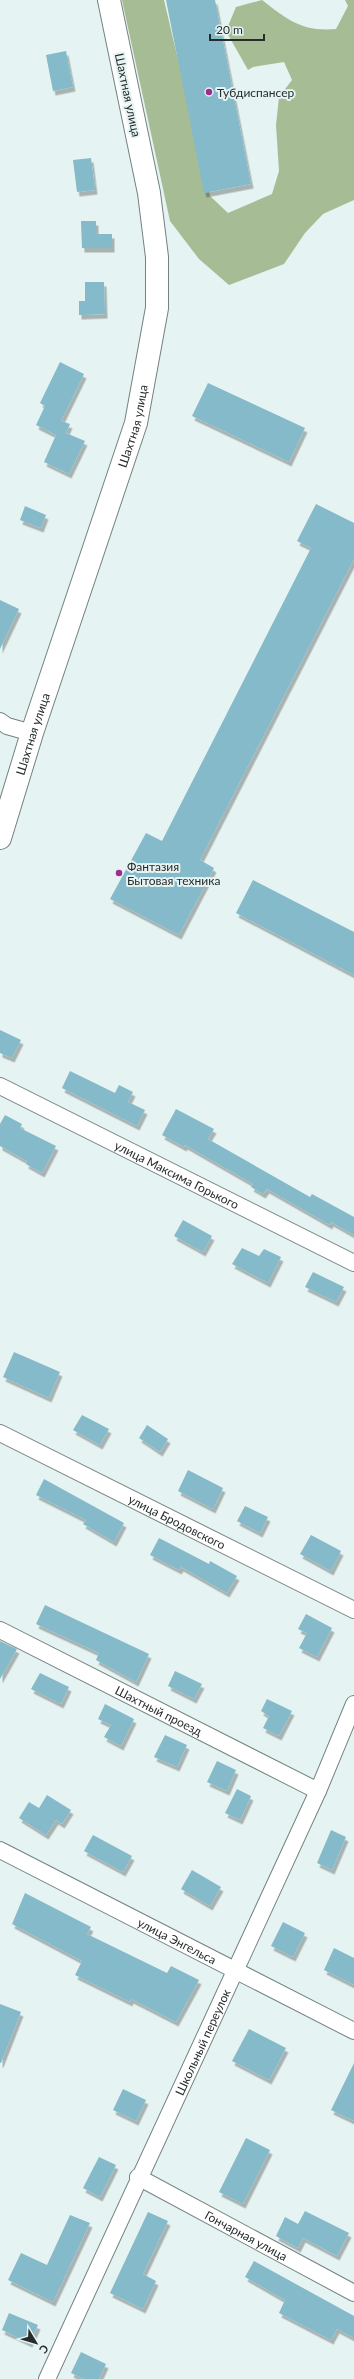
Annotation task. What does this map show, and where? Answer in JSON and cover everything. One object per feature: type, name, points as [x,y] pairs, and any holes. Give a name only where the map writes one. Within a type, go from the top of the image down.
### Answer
[{"type":"main road","name":"Шахтная улица","points":[[0,838],[32,733],[136,423],[157,308],[157,257],[149,192],[109,0]]},
{"type":"street","points":[[0,721],[7,726],[32,733]]},
{"type":"street","name":"улица Максима Горького","points":[[0,1086],[354,1263]]},
{"type":"street","name":"улица Бродовского","points":[[0,1433],[354,1610]]},
{"type":"street","name":"Шахтный проезд","points":[[0,1630],[318,1791]]},
{"type":"street","name":"Школьный переулок","points":[[47,2379],[138,2177],[318,1791],[354,1704]]},
{"type":"street","name":"улица Энгельса","points":[[0,1850],[234,1972],[354,2031]]},
{"type":"street","name":"Гончарная улица","points":[[138,2177],[354,2293]]},
{"type":"green space","points":[[122,0],[164,0],[210,196],[228,213],[272,194],[279,171],[276,125],[279,97],[292,80],[284,62],[253,67],[248,70],[226,31],[236,7],[262,0],[296,23],[314,29],[336,29],[348,6],[345,0],[354,0],[354,200],[323,214],[305,233],[284,264],[229,285],[199,259],[170,221]]},
{"type":"building","name":"Тубдиспансер","points":[[166,0],[215,0],[251,184],[204,193]]},
{"type":"building","points":[[66,51],[73,87],[53,91],[46,55]]},
{"type":"building","points":[[91,158],[95,190],[77,192],[73,160]]},
{"type":"building","points":[[81,221],[96,221],[96,234],[112,234],[112,248],[82,248]]},
{"type":"building","points":[[85,282],[104,282],[105,314],[79,315],[79,301],[85,301]]},
{"type":"building","points":[[60,362],[84,374],[61,421],[70,424],[66,433],[85,441],[69,474],[44,462],[56,435],[36,425],[45,406],[40,403]]},
{"type":"building","points":[[208,383],[305,428],[289,462],[192,416]]},
{"type":"building","points":[[316,504],[354,523],[354,559],[200,860],[214,868],[179,935],[110,899],[146,833],[162,841],[311,548],[297,541]]},
{"type":"building","points":[[25,506],[46,515],[41,528],[20,520]]},
{"type":"building","points":[[0,600],[19,609],[0,649]]},
{"type":"building","points":[[253,880],[354,932],[354,975],[236,913]]},
{"type":"building","points":[[0,1030],[21,1040],[12,1058],[0,1053]]},
{"type":"building","points":[[70,1071],[115,1093],[119,1085],[133,1092],[128,1102],[145,1110],[137,1126],[62,1088]]},
{"type":"building","points":[[176,1109],[214,1129],[208,1139],[310,1197],[312,1194],[354,1217],[354,1235],[331,1222],[330,1225],[267,1189],[263,1194],[251,1187],[253,1184],[185,1145],[184,1147],[162,1135]]},
{"type":"building","points":[[5,1115],[22,1124],[20,1128],[56,1146],[42,1173],[26,1164],[27,1161],[0,1146],[0,1124]]},
{"type":"building","points":[[183,1220],[212,1236],[203,1252],[174,1236]]},
{"type":"building","points":[[242,1248],[259,1256],[264,1249],[281,1257],[268,1283],[232,1264]]},
{"type":"building","points":[[313,1272],[344,1287],[336,1302],[305,1287]]},
{"type":"building","points":[[14,1352],[60,1372],[49,1398],[3,1377]]},
{"type":"building","points":[[82,1415],[109,1429],[100,1445],[73,1430]]},
{"type":"building","points":[[147,1425],[168,1439],[160,1452],[139,1438]]},
{"type":"building","points":[[188,1470],[223,1488],[213,1509],[178,1491]]},
{"type":"building","points":[[44,1479],[124,1523],[114,1542],[83,1524],[86,1520],[36,1495]]},
{"type":"building","points":[[245,1506],[268,1517],[260,1533],[237,1521]]},
{"type":"building","points":[[311,1535],[341,1551],[331,1571],[300,1554]]},
{"type":"building","points":[[159,1538],[209,1564],[210,1561],[237,1576],[227,1593],[181,1567],[179,1570],[150,1555]]},
{"type":"building","points":[[45,1605],[149,1654],[136,1682],[96,1660],[99,1653],[36,1624]]},
{"type":"building","points":[[306,1614],[332,1628],[317,1657],[299,1648],[307,1633],[298,1629]]},
{"type":"building","points":[[0,1641],[17,1649],[0,1679]]},
{"type":"building","points":[[175,1671],[202,1684],[194,1699],[168,1686]]},
{"type":"building","points":[[40,1673],[69,1687],[61,1704],[31,1689]]},
{"type":"building","points":[[267,1699],[292,1711],[279,1736],[263,1728],[269,1716],[261,1711]]},
{"type":"building","points":[[105,1704],[134,1719],[121,1746],[104,1737],[111,1725],[98,1719]]},
{"type":"building","points":[[165,1735],[187,1745],[177,1767],[154,1757]]},
{"type":"building","points":[[217,1761],[236,1770],[227,1791],[207,1782]]},
{"type":"building","points":[[237,1789],[251,1796],[240,1820],[225,1813]]},
{"type":"building","points":[[47,1795],[71,1810],[62,1824],[56,1820],[46,1835],[19,1818],[29,1802],[39,1808]]},
{"type":"building","points":[[331,1830],[346,1837],[332,1870],[317,1863]]},
{"type":"building","points":[[93,1835],[132,1856],[123,1872],[84,1851]]},
{"type":"building","points":[[192,1870],[221,1887],[210,1906],[181,1889]]},
{"type":"building","points":[[25,1893],[91,1927],[87,1934],[167,1973],[171,1966],[199,1980],[176,2022],[131,1999],[130,2002],[75,1975],[82,1961],[12,1924]]},
{"type":"building","points":[[283,1922],[305,1933],[293,1957],[271,1946]]},
{"type":"building","points":[[334,1948],[354,1958],[354,1985],[324,1970]]},
{"type":"building","points":[[0,2004],[21,2012],[1,2063],[0,2063]]},
{"type":"building","points":[[249,2029],[286,2048],[269,2080],[232,2061]]},
{"type":"building","points":[[354,2063],[354,2121],[331,2110]]},
{"type":"building","points":[[123,2089],[146,2100],[136,2121],[113,2110]]},
{"type":"building","points":[[246,2138],[270,2150],[243,2204],[219,2192]]},
{"type":"building","points":[[99,2157],[116,2165],[100,2197],[83,2188]]},
{"type":"building","points":[[305,2211],[349,2233],[337,2256],[303,2238],[298,2248],[276,2236],[285,2217],[298,2224]]},
{"type":"building","points":[[148,2212],[168,2221],[143,2274],[156,2281],[143,2309],[110,2293]]},
{"type":"building","points":[[70,2215],[90,2223],[53,2302],[8,2280],[21,2253],[47,2265]]},
{"type":"building","points":[[254,2261],[354,2316],[354,2338],[337,2329],[331,2340],[279,2313],[285,2300],[245,2277]]},
{"type":"building","points":[[9,2313],[38,2325],[30,2343],[2,2330]]},
{"type":"building","points":[[81,2352],[106,2364],[99,2379],[84,2379],[71,2373]]},
{"type":"place","name":"Тубдиспансер","points":[[209,92]]},
{"type":"place","name":"Фантазия Бытовая техника","points":[[119,873]]}]
